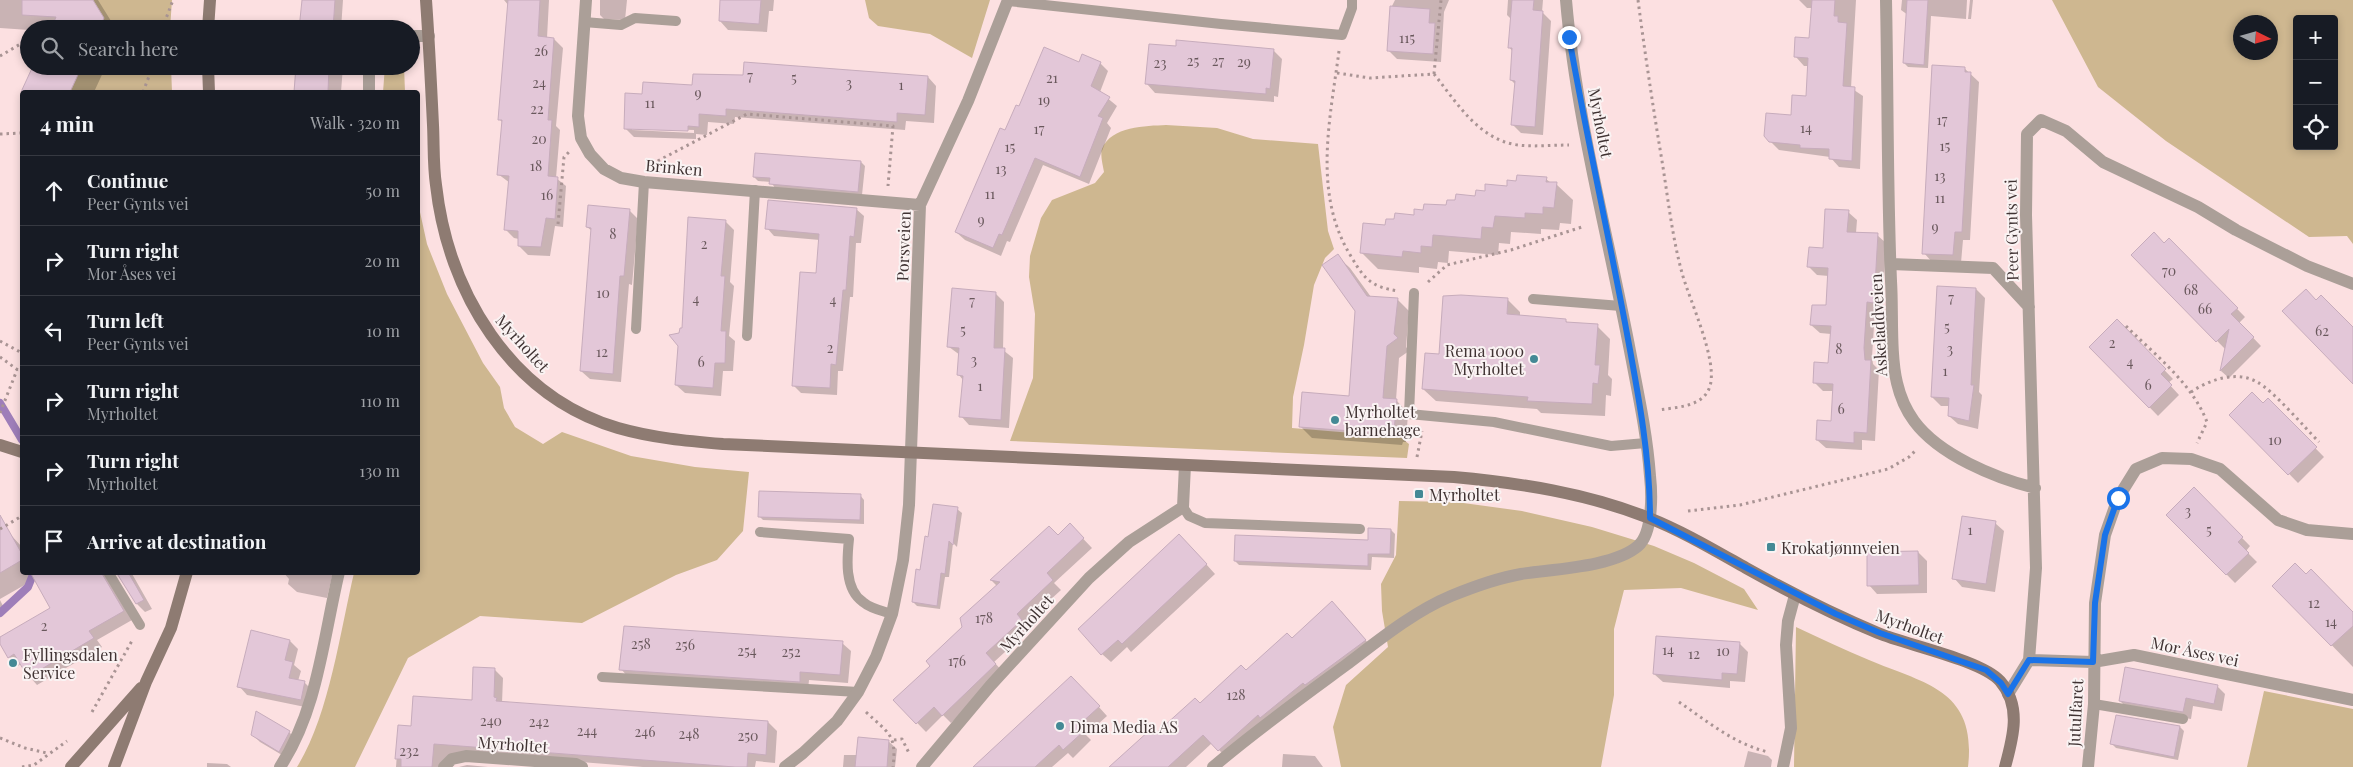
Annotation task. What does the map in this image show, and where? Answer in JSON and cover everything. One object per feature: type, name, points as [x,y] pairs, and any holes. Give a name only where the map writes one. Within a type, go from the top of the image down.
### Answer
[{"type":"main road","points":[[209,20],[210,0]]},
{"type":"main road","name":"Myrholtet","points":[[426,0],[435,184],[444,233],[457,276],[478,317],[506,354],[540,387],[581,414],[617,428],[664,439],[1416,475],[1530,486],[1609,504],[1650,518],[1795,595],[1880,633],[1986,670],[2001,683],[2008,694]]},
{"type":"main road","points":[[208,75],[209,90]]},
{"type":"main road","points":[[0,445],[20,451]]},
{"type":"main road","points":[[114,767],[146,682],[171,628],[186,575]]},
{"type":"main road","points":[[71,767],[146,682]]},
{"type":"main road","points":[[2005,767],[2013,736],[2014,719],[2008,694]]},
{"type":"street","name":"Brinken","points":[[586,0],[578,116],[581,138],[590,154],[604,169],[621,178],[644,182],[920,205]]},
{"type":"street","name":"Porsveien","points":[[912,452],[920,205],[968,101],[1008,0]]},
{"type":"street","name":"Myrholtet","points":[[1212,767],[1246,738],[1401,624],[1447,598],[1469,589],[1518,575],[1592,564],[1624,555],[1640,545],[1650,518],[1650,477],[1642,413],[1588,145],[1569,37],[1566,0]]},
{"type":"street","name":"Askeladdveien","points":[[1886,0],[1890,264],[1896,383],[1904,405],[1914,422],[1929,437],[1964,462],[2010,482],[2035,488]]},
{"type":"street","points":[[420,36],[429,36]]},
{"type":"street","points":[[370,75],[370,90]]},
{"type":"street","name":"Peer Gynts vei","points":[[2008,694],[2029,660],[2036,568],[2026,134],[2041,120],[2066,131],[2103,162],[2198,207],[2236,230],[2307,266],[2353,284]]},
{"type":"street","name":"Askeladdveien","points":[[1890,264],[1993,268],[2029,307]]},
{"type":"street","points":[[785,767],[837,721],[855,696],[876,658],[892,614],[903,560],[912,452]]},
{"type":"street","points":[[2093,662],[2095,603],[2105,535],[2118,498],[2136,469],[2162,458],[2191,459],[2220,469],[2278,520],[2306,530],[2353,534]]},
{"type":"street","points":[[1183,507],[1185,465]]},
{"type":"street","name":"Myrholtet","points":[[922,767],[990,686],[1089,578],[1129,542],[1183,507]]},
{"type":"street","points":[[280,767],[298,734],[311,703],[338,575]]},
{"type":"street","points":[[1785,761],[1791,728],[1786,645],[1788,621],[1795,595]]},
{"type":"street","name":"Mor Åses vei","points":[[2029,660],[2093,662],[2134,655],[2353,700]]},
{"type":"street","name":"Jutulfaret","points":[[2088,767],[2094,704],[2093,662]]},
{"type":"street","name":"Myrholtet","points":[[444,767],[452,759],[466,756],[529,764],[576,764],[582,767]]},
{"type":"lane","points":[[1008,0],[1063,3],[1342,35],[1352,8],[1352,0]]},
{"type":"lane","points":[[584,22],[621,25],[635,18],[676,21]]},
{"type":"lane","points":[[636,329],[644,182]]},
{"type":"lane","points":[[746,336],[755,190]]},
{"type":"lane","points":[[1414,294],[1409,414],[1494,422],[1612,446],[1646,443]]},
{"type":"lane","points":[[1532,299],[1621,306]]},
{"type":"lane","points":[[1183,507],[1189,516],[1204,523],[1360,529]]},
{"type":"lane","points":[[760,532],[849,539],[847,568],[855,593],[866,604],[892,614]]},
{"type":"lane","points":[[110,575],[140,625]]},
{"type":"lane","points":[[602,677],[855,696]]},
{"type":"lane","points":[[2094,704],[2182,719]]},
{"type":"path","points":[[165,20],[173,0]]},
{"type":"path","points":[[1441,0],[1434,74],[1483,131],[1500,141],[1519,145],[1588,145]]},
{"type":"path","points":[[1638,0],[1675,244],[1682,275],[1702,333],[1711,377],[1707,392],[1689,406],[1642,413]]},
{"type":"path","points":[[1342,35],[1326,155],[1327,188],[1334,220],[1343,244],[1359,270],[1372,284],[1385,289],[1414,294],[1446,266],[1511,250],[1604,220]]},
{"type":"path","points":[[0,56],[20,44]]},
{"type":"path","points":[[1336,73],[1370,78],[1434,74]]},
{"type":"path","points":[[144,90],[149,75]]},
{"type":"path","points":[[644,182],[650,165],[747,114],[854,122],[893,126],[886,202]]},
{"type":"path","points":[[0,134],[20,133]]},
{"type":"path","points":[[558,224],[564,157],[581,138]]},
{"type":"path","points":[[2126,326],[2191,392],[2200,406],[2207,422],[2197,442]]},
{"type":"path","points":[[0,341],[20,352]]},
{"type":"path","points":[[0,357],[20,373]]},
{"type":"path","points":[[0,413],[16,370]]},
{"type":"path","points":[[2191,392],[2212,380],[2240,378],[2256,381],[2319,442]]},
{"type":"path","points":[[1416,475],[1424,416]]},
{"type":"path","points":[[1688,511],[1740,505],[1888,469],[1909,457],[1929,437]]},
{"type":"path","points":[[0,529],[20,517]]},
{"type":"path","points":[[92,713],[140,625]]},
{"type":"path","points":[[855,696],[894,740],[892,767]]},
{"type":"path","points":[[1679,702],[1747,746],[1785,761]]},
{"type":"path","points":[[0,738],[25,748],[48,753]]},
{"type":"path","points":[[894,740],[902,738]]},
{"type":"path","points":[[22,767],[34,765],[48,753],[70,739]]},
{"type":"shaded area","points":[[80,0],[172,0],[171,20],[75,20]]},
{"type":"shaded area","points":[[865,0],[990,0],[972,58],[930,34],[878,26],[869,18]]},
{"type":"shaded area","points":[[2052,0],[2353,0],[2353,244],[2347,236],[2309,237],[2166,141],[2098,87]]},
{"type":"shaded area","points":[[61,75],[171,75],[172,90],[59,90]]},
{"type":"shaded area","points":[[384,75],[404,75],[405,90],[383,90]]},
{"type":"shaded area","points":[[1166,125],[1217,128],[1253,139],[1318,144],[1328,231],[1334,249],[1325,258],[1314,285],[1293,397],[1292,428],[1400,437],[1409,444],[1407,458],[1010,441],[1033,378],[1035,314],[1029,277],[1030,256],[1041,218],[1052,200],[1095,183],[1104,172],[1101,151],[1107,141],[1113,136],[1130,129]]},
{"type":"shaded area","points":[[420,212],[427,244],[447,294],[483,363],[500,387],[504,408],[515,427],[543,444],[562,432],[631,456],[695,467],[749,472],[743,531],[717,560],[676,575],[582,623],[480,616],[408,658],[355,767],[297,767],[317,723],[338,647],[354,575],[420,575]]},
{"type":"shaded area","points":[[1399,501],[1456,502],[1522,511],[1592,527],[1654,546],[1694,563],[1744,589],[1758,610],[1681,588],[1624,590],[1614,629],[1614,695],[1601,767],[1341,767],[1333,727],[1346,685],[1388,647],[1382,611],[1381,584],[1396,555]]},
{"type":"shaded area","points":[[1796,627],[1928,684],[1943,694],[1956,706],[1964,721],[1969,741],[1968,767],[1794,767]]},
{"type":"shaded area","points":[[2264,691],[2353,709],[2353,767],[2247,767]]},
{"type":"building","points":[[22,0],[93,0],[104,18],[103,20],[55,20],[56,17],[22,15]]},
{"type":"building","points":[[302,0],[335,0],[334,20],[300,20]]},
{"type":"building","points":[[508,0],[540,0],[538,36],[554,38],[548,120],[552,120],[548,176],[558,177],[555,219],[546,218],[541,247],[518,246],[518,231],[504,230],[509,176],[497,175],[502,120],[498,120]]},
{"type":"building","points":[[720,0],[761,0],[759,24],[719,21]]},
{"type":"building","points":[[1512,0],[1534,0],[1533,10],[1543,11],[1535,127],[1511,125],[1515,81],[1510,80],[1512,48],[1508,48]]},
{"type":"building","points":[[1812,0],[1835,0],[1834,16],[1838,16],[1838,22],[1847,23],[1843,86],[1855,87],[1852,161],[1829,159],[1829,149],[1800,148],[1800,145],[1769,142],[1764,136],[1766,113],[1791,115],[1792,95],[1806,96],[1808,58],[1794,57],[1795,37],[1809,38]]},
{"type":"building","points":[[1907,0],[1928,0],[1924,65],[1903,63]]},
{"type":"building","points":[[1390,6],[1430,9],[1429,23],[1435,23],[1433,54],[1387,51]]},
{"type":"building","points":[[1176,40],[1274,49],[1270,89],[1266,88],[1266,94],[1145,84],[1149,44],[1176,46]]},
{"type":"building","points":[[1044,47],[1079,62],[1082,54],[1101,62],[1091,86],[1110,97],[1098,116],[1103,118],[1080,177],[1035,158],[1002,235],[999,234],[993,248],[955,232],[1000,128],[1005,130],[1016,105],[1019,106]]},
{"type":"building","points":[[744,62],[928,76],[925,115],[897,113],[897,122],[726,109],[726,116],[699,114],[699,127],[688,126],[688,131],[624,129],[625,93],[642,94],[643,82],[692,85],[693,74],[743,75]]},
{"type":"building","points":[[1932,65],[1965,67],[1965,72],[1971,72],[1962,232],[1955,232],[1953,255],[1922,254]]},
{"type":"building","points":[[29,75],[78,75],[71,90],[22,90]]},
{"type":"building","points":[[295,75],[329,75],[328,90],[294,90]]},
{"type":"building","points":[[755,153],[861,161],[858,192],[769,184],[770,178],[753,177]]},
{"type":"building","points":[[1517,175],[1547,177],[1546,182],[1557,182],[1554,208],[1543,207],[1543,214],[1525,213],[1525,218],[1495,216],[1493,228],[1482,227],[1481,239],[1433,235],[1432,247],[1421,246],[1421,253],[1403,251],[1402,257],[1360,253],[1363,223],[1385,225],[1386,219],[1394,219],[1395,213],[1414,215],[1414,209],[1423,210],[1424,204],[1446,205],[1447,200],[1455,200],[1456,194],[1475,196],[1476,190],[1485,191],[1485,184],[1507,186],[1507,180],[1516,181]]},
{"type":"building","points":[[768,200],[857,208],[854,237],[850,236],[846,290],[843,290],[836,365],[831,364],[830,388],[792,386],[800,272],[816,273],[819,234],[765,229]]},
{"type":"building","points":[[588,205],[630,209],[624,276],[620,276],[613,374],[580,371],[591,228],[586,227]]},
{"type":"building","points":[[1825,209],[1849,210],[1847,232],[1878,233],[1874,303],[1867,302],[1864,348],[1865,360],[1871,360],[1867,433],[1854,432],[1854,443],[1816,440],[1817,420],[1831,421],[1833,384],[1813,383],[1814,362],[1828,363],[1831,326],[1810,325],[1812,305],[1826,305],[1828,268],[1807,267],[1809,247],[1823,248]]},
{"type":"building","points":[[688,217],[726,220],[721,276],[725,276],[721,331],[726,331],[725,363],[715,363],[713,388],[675,385],[678,346],[669,335],[679,333],[680,328],[682,328]]},
{"type":"building","points":[[2154,232],[2164,243],[2169,238],[2238,308],[2231,314],[2254,337],[2220,371],[2229,329],[2216,342],[2131,255]]},
{"type":"building","points":[[1338,254],[1367,296],[1398,298],[1394,334],[1398,338],[1387,346],[1383,398],[1397,399],[1394,431],[1391,430],[1391,434],[1299,427],[1302,392],[1349,396],[1355,311],[1322,265]]},
{"type":"building","points":[[1937,286],[1976,288],[1971,385],[1974,385],[1969,421],[1948,416],[1949,398],[1931,397]]},
{"type":"building","points":[[952,288],[996,292],[994,348],[1005,348],[1001,420],[959,417],[963,376],[957,375],[959,348],[947,347]]},
{"type":"building","points":[[2306,289],[2316,300],[2321,295],[2353,327],[2353,384],[2282,311]]},
{"type":"building","points":[[1461,295],[1508,298],[1507,314],[1566,319],[1566,322],[1598,324],[1595,365],[1600,365],[1598,384],[1593,383],[1592,404],[1527,401],[1528,397],[1422,389],[1425,353],[1439,354],[1443,296]]},
{"type":"building","points":[[2117,319],[2166,369],[2161,374],[2172,385],[2149,408],[2089,347]]},
{"type":"building","points":[[2252,392],[2263,403],[2268,398],[2317,447],[2288,475],[2229,415]]},
{"type":"building","points":[[2194,487],[2243,537],[2238,542],[2249,553],[2226,575],[2166,515]]},
{"type":"building","points":[[759,491],[861,494],[860,520],[758,517]]},
{"type":"building","points":[[933,504],[958,507],[953,545],[949,541],[945,574],[941,573],[937,606],[912,602],[916,569],[920,570],[925,536],[928,537]]},
{"type":"building","points":[[0,515],[20,550],[20,561],[0,573]]},
{"type":"building","points":[[1962,516],[1996,521],[1986,584],[1952,579]]},
{"type":"building","points":[[1070,523],[1084,538],[1047,573],[1053,580],[1017,614],[1022,620],[986,653],[996,664],[942,716],[934,707],[916,724],[893,700],[930,666],[926,661],[962,627],[960,618],[1000,582],[990,580],[1049,526],[1058,535]]},
{"type":"building","points":[[1368,528],[1391,529],[1390,554],[1368,554],[1368,566],[1234,561],[1235,535],[1368,540]]},
{"type":"building","points":[[1179,534],[1207,564],[1122,644],[1118,640],[1101,655],[1078,629]]},
{"type":"building","points":[[1918,551],[1919,585],[1867,586],[1867,552]]},
{"type":"building","points":[[2295,563],[2306,574],[2311,569],[2353,612],[2353,626],[2331,646],[2272,586]]},
{"type":"building","points":[[32,575],[103,575],[124,611],[89,631],[94,638],[28,677],[14,654],[8,658],[0,644],[0,637],[50,608]]},
{"type":"building","points":[[118,575],[130,575],[144,600],[136,604]]},
{"type":"building","points":[[1332,601],[1366,640],[1305,685],[1303,683],[1260,718],[1258,715],[1218,751],[1203,735],[1168,767],[1109,767],[1150,730],[1154,735],[1195,698],[1200,703],[1241,665],[1246,670],[1287,633],[1292,638]]},
{"type":"building","points":[[624,626],[843,641],[840,675],[800,672],[800,682],[619,670]]},
{"type":"building","points":[[251,630],[290,640],[285,660],[293,662],[289,678],[305,681],[301,700],[237,687]]},
{"type":"building","points":[[1656,636],[1740,642],[1737,674],[1722,673],[1722,680],[1653,674]]},
{"type":"building","points":[[473,667],[495,668],[494,697],[497,698],[496,701],[768,721],[766,755],[748,753],[747,767],[735,767],[434,744],[432,767],[401,767],[401,759],[395,759],[398,725],[411,726],[413,696],[472,700]]},
{"type":"building","points":[[2125,667],[2218,685],[2214,704],[2186,698],[2183,712],[2119,701]]},
{"type":"building","points":[[1071,676],[1100,706],[1079,725],[1084,731],[1063,750],[1059,745],[1035,767],[973,767]]},
{"type":"building","points":[[256,711],[290,731],[279,752],[251,735]]},
{"type":"building","points":[[2116,715],[2180,726],[2174,757],[2110,744]]},
{"type":"building","points":[[858,737],[889,740],[887,767],[855,767]]},
{"type":"waterway","points":[[0,403],[20,437]]},
{"type":"waterway","points":[[0,613],[28,587],[33,575]]},
{"type":"place","name":"Rema 1000 Myrholtet","points":[[1534,359]]},
{"type":"place","name":"Myrholtet barnehage","points":[[1335,420]]},
{"type":"place","name":"Myrholtet","points":[[1419,494]]},
{"type":"place","name":"Krokatjønnveien","points":[[1771,547]]},
{"type":"place","name":"Fyllingsdalen Service","points":[[13,663]]},
{"type":"place","name":"Dima Media AS","points":[[1060,726]]},
{"type":"route","points":[[1569,37],[1588,145],[1642,413],[1650,477],[1650,518],[1709,547],[1795,595],[1836,614],[1880,633],[1986,670],[1994,675],[2008,694],[2029,660],[2093,662],[2095,603],[2105,535],[2118,498]]}]
